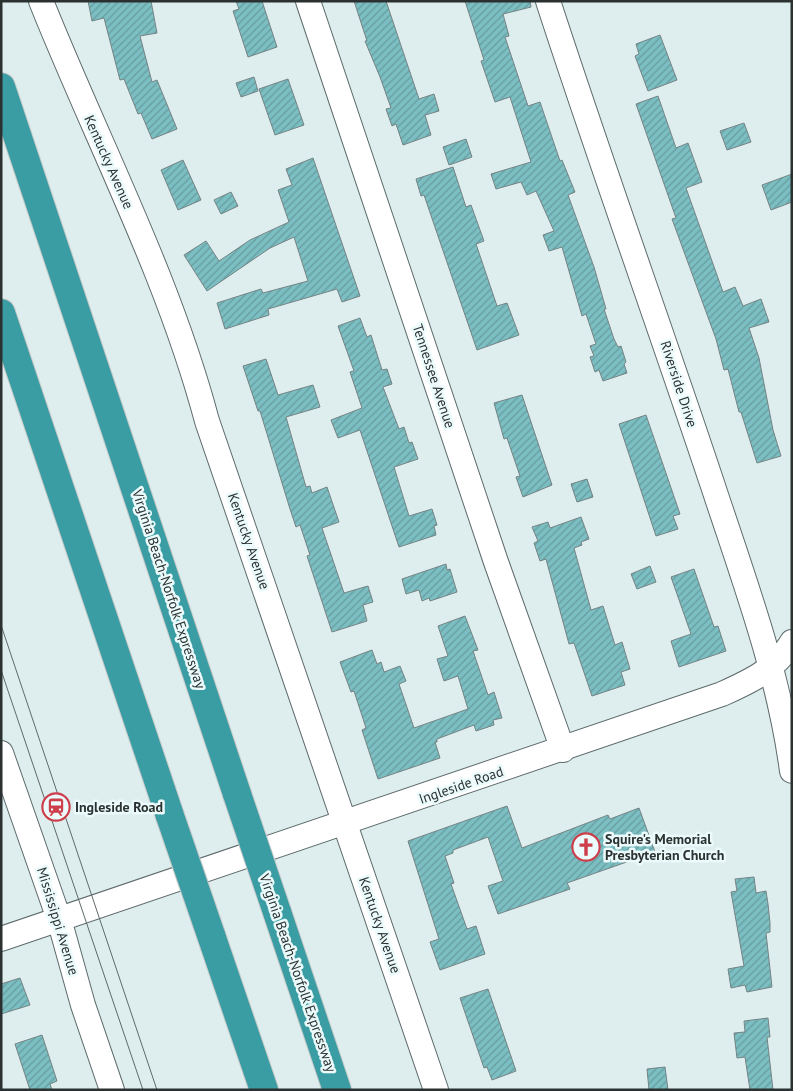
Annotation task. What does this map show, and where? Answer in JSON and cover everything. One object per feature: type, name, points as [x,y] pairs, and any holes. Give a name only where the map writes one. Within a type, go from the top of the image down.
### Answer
[{"type":"highway","name":"Virginia Beach-Norfolk Expressway","points":[[1,87],[337,1090]]},
{"type":"highway","points":[[1,314],[264,1090]]},
{"type":"street","name":"Kentucky Avenue","points":[[41,1],[69,71],[159,276],[181,333],[207,421],[436,1090]]},
{"type":"street","name":"Tennessee Avenue","points":[[308,1],[496,562],[563,750]]},
{"type":"street","name":"Riverside Drive","points":[[548,1],[597,151],[660,326],[772,667],[792,771]]},
{"type":"street","name":"Ingleside Road","points":[[1,939],[563,750],[722,694],[757,678],[772,667],[792,642]]},
{"type":"street","points":[[772,667],[792,681]]},
{"type":"street","name":"Mississippi Avenue","points":[[1,753],[59,919],[83,1005],[112,1090]]},
{"type":"building","points":[[88,1],[151,1],[157,33],[140,36],[152,82],[157,80],[177,129],[152,139],[141,113],[138,114],[124,79],[120,80],[104,18],[92,21]]},
{"type":"building","points":[[236,1],[262,1],[277,47],[248,57],[233,11],[239,9]]},
{"type":"building","points":[[354,1],[386,1],[419,99],[434,94],[439,111],[425,115],[431,135],[403,145],[396,124],[392,126],[386,109],[391,108],[365,41],[367,41]]},
{"type":"building","points":[[465,1],[530,1],[531,7],[503,14],[509,36],[505,37],[528,106],[540,102],[560,161],[562,160],[575,192],[568,195],[594,267],[606,309],[604,309],[614,339],[618,347],[621,346],[627,373],[603,381],[599,370],[595,372],[590,357],[594,356],[590,346],[596,344],[586,314],[582,316],[562,247],[549,251],[543,235],[554,231],[536,191],[527,195],[521,182],[496,189],[491,174],[531,162],[510,97],[495,102],[481,61],[484,60]]},
{"type":"building","points":[[660,35],[677,80],[648,91],[635,56],[639,54],[636,44]]},
{"type":"building","points":[[254,77],[258,91],[241,97],[236,83]]},
{"type":"building","points":[[288,79],[304,125],[275,135],[259,89]]},
{"type":"building","points":[[658,96],[676,148],[688,143],[702,182],[686,188],[723,292],[735,287],[743,306],[761,299],[769,322],[749,328],[759,358],[773,430],[781,456],[757,463],[741,412],[739,412],[728,369],[724,370],[716,339],[672,219],[676,218],[636,104]]},
{"type":"building","points":[[744,123],[751,142],[727,150],[720,131]]},
{"type":"building","points":[[466,139],[472,157],[449,165],[443,147]]},
{"type":"building","points":[[313,158],[360,296],[342,302],[337,289],[268,309],[269,315],[225,329],[217,303],[261,289],[263,293],[308,281],[294,237],[270,248],[207,291],[184,255],[206,241],[219,261],[250,240],[289,222],[278,190],[292,185],[286,169]]},
{"type":"building","points":[[183,160],[201,200],[178,210],[161,170]]},
{"type":"building","points":[[453,167],[466,207],[471,205],[484,241],[476,244],[497,306],[507,303],[519,335],[477,350],[424,195],[421,196],[416,179]]},
{"type":"building","points":[[792,174],[792,202],[771,210],[762,185]]},
{"type":"building","points":[[231,192],[238,206],[221,214],[214,200]]},
{"type":"building","points":[[360,318],[367,337],[371,335],[382,370],[387,369],[392,384],[383,387],[399,429],[404,427],[409,443],[412,442],[418,459],[394,467],[409,516],[432,509],[437,525],[434,526],[436,535],[399,547],[360,430],[338,438],[331,420],[362,408],[350,372],[354,371],[338,326]]},
{"type":"building","points":[[266,359],[278,395],[313,385],[320,407],[286,417],[306,487],[310,486],[312,493],[327,487],[339,522],[322,528],[344,593],[368,586],[373,602],[363,605],[367,621],[332,632],[307,556],[310,555],[300,525],[296,527],[260,411],[258,411],[243,366]]},
{"type":"building","points":[[522,395],[552,485],[523,497],[516,477],[520,476],[507,438],[504,439],[494,403]]},
{"type":"building","points":[[646,415],[680,514],[673,516],[678,529],[656,536],[619,424]]},
{"type":"building","points":[[587,479],[593,497],[577,502],[571,484]]},
{"type":"building","points":[[581,517],[589,539],[581,542],[582,545],[574,548],[591,610],[603,606],[615,645],[622,642],[630,669],[621,672],[625,685],[592,696],[574,643],[569,644],[546,559],[540,561],[534,543],[538,541],[532,527],[548,522],[550,528]]},
{"type":"building","points":[[446,564],[447,570],[450,569],[457,592],[430,601],[429,598],[422,601],[419,590],[406,594],[402,579]]},
{"type":"building","points":[[650,566],[656,582],[637,589],[631,574]]},
{"type":"building","points":[[694,569],[714,627],[718,626],[726,651],[679,667],[671,641],[691,634],[671,577]]},
{"type":"building","points":[[465,616],[478,650],[473,651],[488,695],[494,692],[502,718],[493,720],[494,725],[476,731],[474,725],[437,739],[437,742],[435,742],[440,758],[378,779],[362,730],[366,728],[354,691],[351,692],[340,662],[372,650],[377,664],[381,662],[384,672],[400,666],[406,681],[399,684],[414,728],[468,709],[458,676],[444,681],[437,659],[448,656],[438,626]]},
{"type":"building","points":[[507,806],[522,848],[608,815],[610,819],[639,808],[655,852],[567,883],[570,889],[498,914],[488,886],[503,881],[488,837],[453,850],[453,853],[445,856],[454,883],[451,884],[467,929],[476,926],[485,954],[440,970],[430,942],[439,939],[408,841]]},
{"type":"building","points":[[754,877],[756,893],[766,891],[770,932],[766,933],[772,987],[747,992],[745,985],[731,988],[728,969],[744,966],[731,892],[737,891],[735,879]]},
{"type":"building","points":[[20,978],[30,1005],[1,1014],[1,984]]},
{"type":"building","points":[[488,989],[516,1071],[492,1080],[487,1067],[484,1068],[460,998]]},
{"type":"building","points":[[768,1018],[770,1037],[767,1037],[773,1090],[750,1090],[745,1057],[737,1058],[734,1033],[745,1032],[744,1021]]},
{"type":"building","points":[[42,1035],[57,1081],[50,1084],[52,1090],[30,1090],[15,1044]]},
{"type":"building","points":[[665,1067],[668,1090],[649,1090],[647,1069]]},
{"type":"tram line","points":[[1,625],[157,1090]]},
{"type":"tram line","points":[[1,670],[143,1090]]},
{"type":"place","name":"Ingleside Road","points":[[56,807]]},
{"type":"place","name":"Squire's Memorial Presbyterian Church","points":[[586,847]]}]
